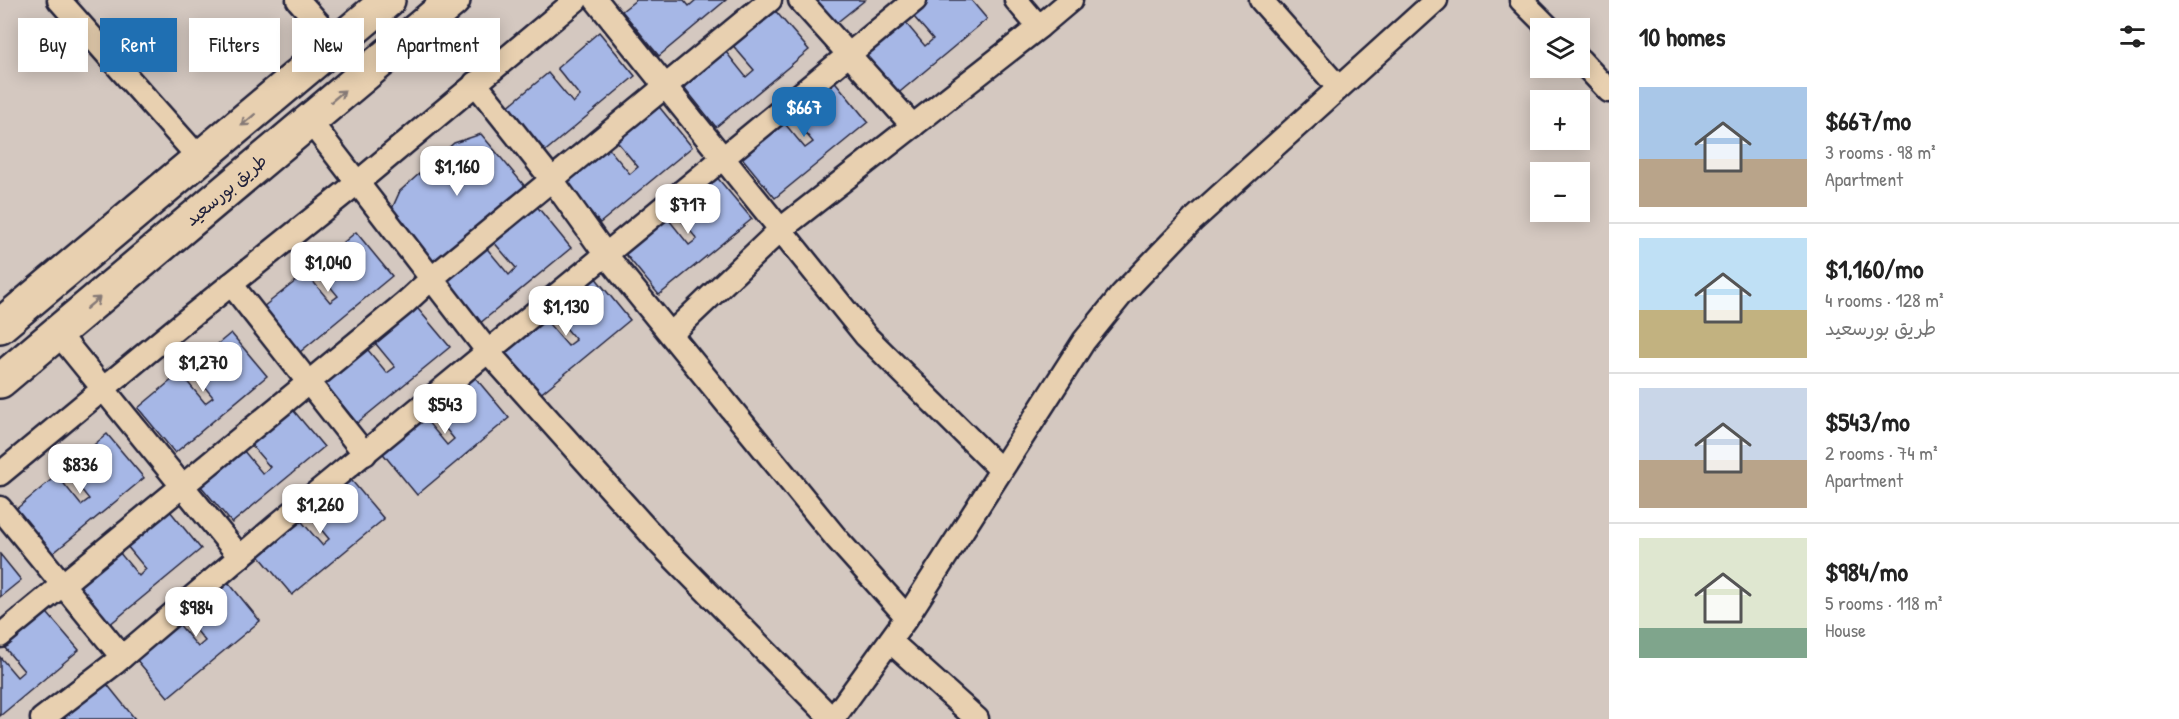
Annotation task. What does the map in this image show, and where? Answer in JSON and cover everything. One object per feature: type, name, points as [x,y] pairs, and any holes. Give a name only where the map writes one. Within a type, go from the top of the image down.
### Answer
[{"type":"highway","points":[[364,21],[388,0]]},
{"type":"highway","name":"طريق بورسعيد","points":[[0,381],[453,0]]},
{"type":"highway","points":[[0,326],[305,72]]},
{"type":"highway","points":[[285,89],[309,120]]},
{"type":"street","points":[[59,0],[200,159]]},
{"type":"street","points":[[298,0],[314,18]]},
{"type":"street","points":[[0,474],[357,183],[576,0]]},
{"type":"street","points":[[596,0],[866,336],[1001,470]]},
{"type":"street","points":[[0,636],[770,0]]},
{"type":"street","points":[[800,0],[913,126]]},
{"type":"street","points":[[42,719],[122,657],[915,0]]},
{"type":"street","points":[[1016,0],[1039,27]]},
{"type":"street","points":[[671,334],[781,229],[1071,0]]},
{"type":"street","points":[[1261,0],[1338,87]]},
{"type":"street","points":[[309,120],[489,352],[660,543],[833,719],[907,617],[1084,341],[1122,294],[1193,220],[1436,0]]},
{"type":"street","points":[[1521,0],[1539,18]]},
{"type":"street","points":[[1590,71],[1609,91]]},
{"type":"street","points":[[475,83],[553,181],[606,255],[837,539],[907,617]]},
{"type":"street","points":[[231,284],[365,454]]},
{"type":"street","points":[[57,332],[240,557]]},
{"type":"street","points":[[0,508],[122,657]]},
{"type":"street","points":[[890,641],[977,719]]},
{"type":"building","points":[[636,0],[684,0],[689,6],[696,0],[726,0],[659,56],[622,11]]},
{"type":"building","points":[[816,0],[865,0],[835,24]]},
{"type":"building","points":[[921,0],[971,0],[987,19],[895,96],[858,51],[900,16],[925,46],[933,39],[908,10]]},
{"type":"building","points":[[772,7],[809,50],[716,127],[680,82],[722,47],[746,77],[754,70],[730,42]]},
{"type":"building","points":[[599,32],[635,76],[543,153],[506,108],[548,73],[573,103],[580,96],[557,68]]},
{"type":"building","points":[[832,78],[868,122],[775,198],[739,154],[781,119],[805,148],[813,142],[789,113]]},
{"type":"building","points":[[656,103],[692,147],[600,223],[563,179],[605,144],[630,174],[638,167],[614,138]]},
{"type":"building","points":[[481,134],[528,190],[436,266],[391,211],[400,191],[454,143]]},
{"type":"building","points":[[715,175],[752,219],[659,295],[623,251],[665,215],[689,245],[697,239],[673,210]]},
{"type":"building","points":[[535,204],[571,248],[479,324],[442,280],[484,245],[509,275],[516,268],[492,240]]},
{"type":"building","points":[[356,232],[392,276],[300,352],[263,307],[306,273],[330,302],[338,296],[314,267]]},
{"type":"building","points":[[594,276],[630,320],[538,396],[501,352],[543,317],[568,346],[576,340],[552,311]]},
{"type":"building","points":[[413,303],[450,347],[357,423],[321,379],[363,344],[387,373],[395,367],[371,338]]},
{"type":"building","points":[[231,333],[267,376],[175,453],[138,408],[180,373],[205,403],[213,397],[189,368]]},
{"type":"building","points":[[473,375],[509,418],[417,495],[380,450],[422,415],[447,445],[454,439],[430,409]]},
{"type":"building","points":[[288,404],[324,447],[232,523],[195,479],[238,444],[263,474],[270,467],[246,439]]},
{"type":"building","points":[[107,434],[144,478],[51,555],[15,510],[57,475],[81,505],[89,499],[65,469]]},
{"type":"building","points":[[347,475],[384,519],[292,595],[255,551],[297,516],[322,545],[329,539],[305,510]]},
{"type":"building","points":[[165,505],[201,549],[109,625],[72,581],[114,546],[139,576],[146,569],[122,540]]},
{"type":"building","points":[[0,554],[21,580],[0,597]]},
{"type":"building","points":[[224,577],[260,621],[168,697],[131,653],[173,617],[198,647],[205,641],[182,612]]},
{"type":"building","points":[[42,607],[79,650],[0,716],[0,657],[17,677],[24,671],[0,642]]},
{"type":"building","points":[[102,678],[135,719],[64,719],[59,713]]}]
